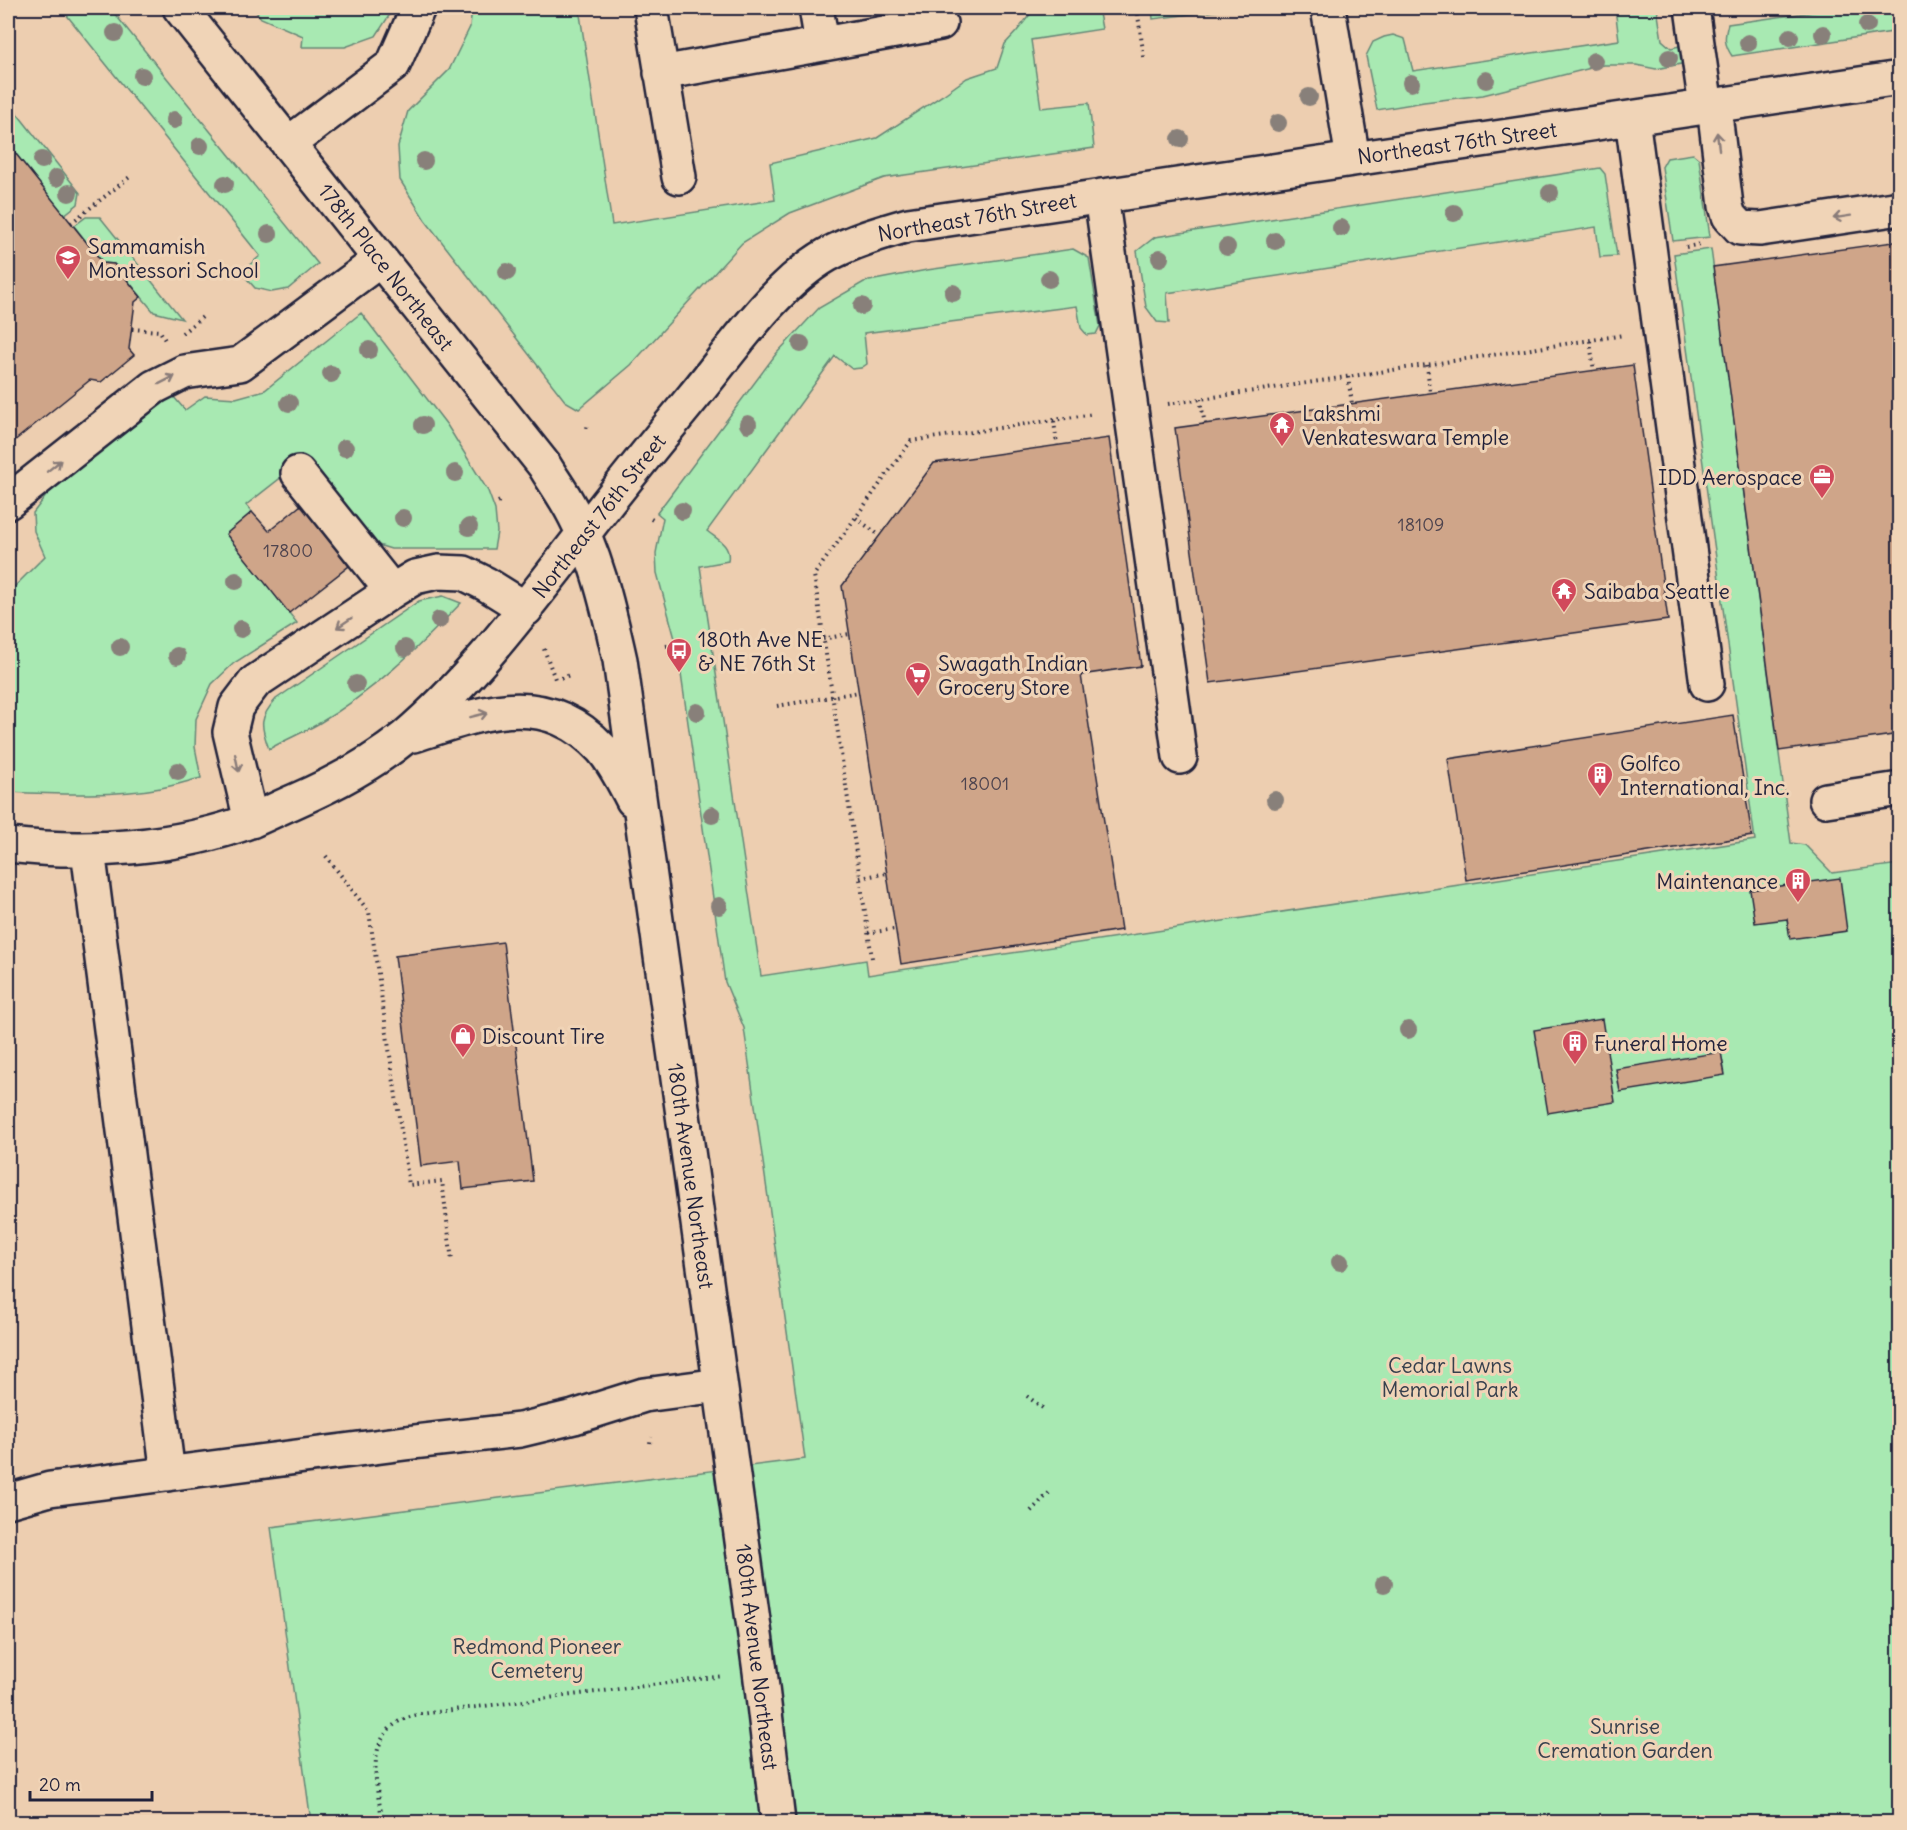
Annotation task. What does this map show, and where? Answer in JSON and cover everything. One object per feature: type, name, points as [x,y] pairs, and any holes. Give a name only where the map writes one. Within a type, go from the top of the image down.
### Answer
[{"type":"street","name":"178th Place Northeast","points":[[180,8],[544,465],[567,501],[583,533]]},
{"type":"street","points":[[288,144],[393,65],[418,8]]},
{"type":"street","points":[[651,8],[679,177]]},
{"type":"street","points":[[816,8],[822,43]]},
{"type":"street","points":[[1328,8],[1353,159]]},
{"type":"street","points":[[1692,8],[1726,206],[1734,224],[1740,228],[1760,229],[1899,208]]},
{"type":"street","points":[[661,73],[940,23]]},
{"type":"street","name":"Northeast 76th Street","points":[[8,845],[88,850],[152,844],[199,836],[251,821],[333,784],[366,765],[403,738],[464,679],[526,609],[583,533],[761,314],[794,279],[827,255],[868,236],[909,225],[1899,78]]},
{"type":"street","points":[[1632,118],[1707,684]]},
{"type":"street","points":[[1101,196],[1180,757]]},
{"type":"street","points":[[8,502],[154,387],[184,372],[240,364],[380,260]]},
{"type":"street","points":[[298,473],[392,591]]},
{"type":"street","name":"180th Avenue Northeast","points":[[583,533],[609,609],[620,660],[760,1671],[778,1822]]},
{"type":"street","points":[[251,821],[230,732],[236,707],[255,682],[415,577],[438,572],[464,573],[526,609]]},
{"type":"street","points":[[403,738],[494,711],[520,709],[544,713],[565,721],[588,736],[603,750],[641,814]]},
{"type":"street","points":[[1827,800],[1899,789]]},
{"type":"street","points":[[88,850],[168,1474]]},
{"type":"street","points":[[8,1501],[50,1489],[520,1430],[574,1417],[644,1395],[720,1385]]},
{"type":"path","points":[[1137,8],[1144,58]]},
{"type":"path","points":[[70,223],[131,177]]},
{"type":"path","points":[[1649,252],[1719,242],[1734,224]]},
{"type":"path","points":[[132,329],[160,332],[167,345]]},
{"type":"path","points":[[1167,404],[1660,330]]},
{"type":"path","points":[[1590,341],[1594,371]]},
{"type":"path","points":[[1427,365],[1430,393]]},
{"type":"path","points":[[1348,377],[1352,404]]},
{"type":"path","points":[[1200,399],[1205,424]]},
{"type":"path","points":[[872,958],[813,575],[911,441],[1099,414]]},
{"type":"path","points":[[1053,421],[1058,445]]},
{"type":"path","points":[[856,518],[879,535]]},
{"type":"path","points":[[823,639],[849,634]]},
{"type":"path","points":[[544,648],[555,680],[570,675]]},
{"type":"path","points":[[777,706],[859,692]]},
{"type":"path","points":[[326,856],[369,912],[409,1185],[442,1180],[452,1261]]},
{"type":"path","points":[[860,878],[887,873]]},
{"type":"path","points":[[868,933],[896,929]]},
{"type":"path","points":[[1027,1396],[1044,1409]]},
{"type":"path","points":[[1031,1511],[1052,1490]]},
{"type":"path","points":[[383,1822],[374,1772],[378,1749],[387,1731],[400,1721],[421,1714],[760,1671]]},
{"type":"green space","points":[[61,8],[110,8],[318,264],[288,289],[272,292],[255,288],[241,272],[260,256]]},
{"type":"green space","points":[[253,8],[394,8],[376,36],[345,47],[302,47],[303,36],[261,18]]},
{"type":"green space","points":[[472,8],[579,8],[612,225],[775,200],[770,163],[877,138],[967,78],[997,68],[1005,44],[1035,8],[1098,8],[1102,29],[1031,40],[1041,108],[1089,103],[1094,148],[884,178],[790,213],[742,243],[631,365],[579,409],[565,401],[425,220],[400,180],[398,146],[408,111],[449,70],[470,27]]},
{"type":"green space","points":[[1152,8],[1237,8],[1153,19]]},
{"type":"green space","points":[[1615,8],[1657,8],[1662,40],[1671,48],[1689,44],[1690,55],[1681,64],[1656,69],[1636,65],[1603,65],[1483,95],[1377,110],[1366,56],[1373,42],[1384,37],[1393,35],[1405,39],[1413,71],[1619,40]]},
{"type":"green space","points":[[1841,8],[1899,8],[1899,31],[1732,56],[1727,48],[1725,37],[1728,24]]},
{"type":"green space","points":[[8,102],[80,193],[78,204],[64,215],[8,144]]},
{"type":"green space","points":[[1693,154],[1699,159],[1710,237],[1673,241],[1662,167],[1667,158]]},
{"type":"green space","points":[[1600,168],[1605,174],[1617,256],[1600,257],[1596,227],[1167,293],[1169,323],[1157,322],[1146,307],[1137,251],[1155,237]]},
{"type":"green space","points":[[86,217],[100,217],[182,319],[154,312],[114,264],[103,263],[74,226]]},
{"type":"green space","name":"Cedar Lawns Memorial Park","points":[[1073,249],[1089,258],[1100,326],[1096,334],[1087,335],[1081,328],[1077,306],[864,333],[867,364],[861,368],[852,369],[835,356],[707,531],[723,543],[728,551],[728,561],[700,566],[761,976],[866,960],[868,975],[1755,840],[1674,254],[1711,249],[1791,843],[1805,845],[1832,873],[1899,864],[1899,1822],[311,1822],[271,1527],[805,1459],[744,1028],[725,982],[677,646],[657,573],[656,553],[663,518],[657,513],[776,354],[819,308],[864,282],[927,270]]},
{"type":"green space","points":[[361,313],[447,425],[488,491],[495,510],[497,532],[494,549],[391,549],[375,544],[306,458],[246,505],[252,512],[227,533],[297,623],[234,663],[212,684],[196,719],[195,747],[201,778],[166,787],[123,793],[8,792],[8,593],[45,556],[34,531],[33,513],[52,488],[173,396],[185,410],[205,396],[236,398],[265,390]]},
{"type":"green space","points":[[443,596],[461,603],[376,684],[312,727],[269,749],[263,722],[266,711],[276,699],[419,601]]},
{"type":"building","name":"Sammamish Montessori School","points":[[8,144],[103,263],[114,264],[141,297],[135,302],[129,349],[134,355],[101,382],[90,380],[8,446]]},
{"type":"building","name":"IDD Aerospace","points":[[1900,241],[1900,734],[1779,751],[1713,267]]},
{"type":"building","points":[[1633,365],[1668,620],[1210,683],[1175,428]]},
{"type":"building","points":[[1109,438],[1141,666],[1081,675],[1121,930],[901,964],[842,586],[934,463]]},
{"type":"building","points":[[301,505],[349,566],[289,613],[226,534],[252,512],[269,531]]},
{"type":"building","name":"Golfco International, Inc.","points":[[1733,715],[1752,836],[1466,880],[1448,759]]},
{"type":"building","name":"Maintenance","points":[[1840,878],[1847,931],[1790,939],[1787,919],[1755,923],[1750,890]]},
{"type":"building","name":"Discount Tire","points":[[503,942],[533,1181],[463,1189],[460,1161],[421,1166],[395,956]]},
{"type":"building","name":"Funeral Home","points":[[1602,1019],[1615,1102],[1548,1113],[1534,1030]]},
{"type":"building","points":[[1721,1052],[1725,1075],[1620,1092],[1616,1069]]},
{"type":"place","name":"Sammamish Montessori School","points":[[68,281]]},
{"type":"place","name":"Lakshmi Venkateswara Temple","points":[[1282,448]]},
{"type":"place","name":"IDD Aerospace","points":[[1822,500]]},
{"type":"place","name":"Saibaba Seattle","points":[[1564,614]]},
{"type":"place","name":"180th Ave NE & NE 76th St","points":[[679,674]]},
{"type":"place","name":"Swagath Indian Grocery Store","points":[[918,698]]},
{"type":"place","name":"Golfco International, Inc.","points":[[1600,798]]},
{"type":"place","name":"Maintenance","points":[[1798,904]]},
{"type":"place","name":"Discount Tire","points":[[463,1059]]},
{"type":"place","name":"Funeral Home","points":[[1575,1066]]},
{"type":"park label","name":"Redmond Pioneer Cemetery","points":[[537,1658]]},
{"type":"park label","name":"Sunrise Cremation Garden","points":[[1625,1738]]}]
